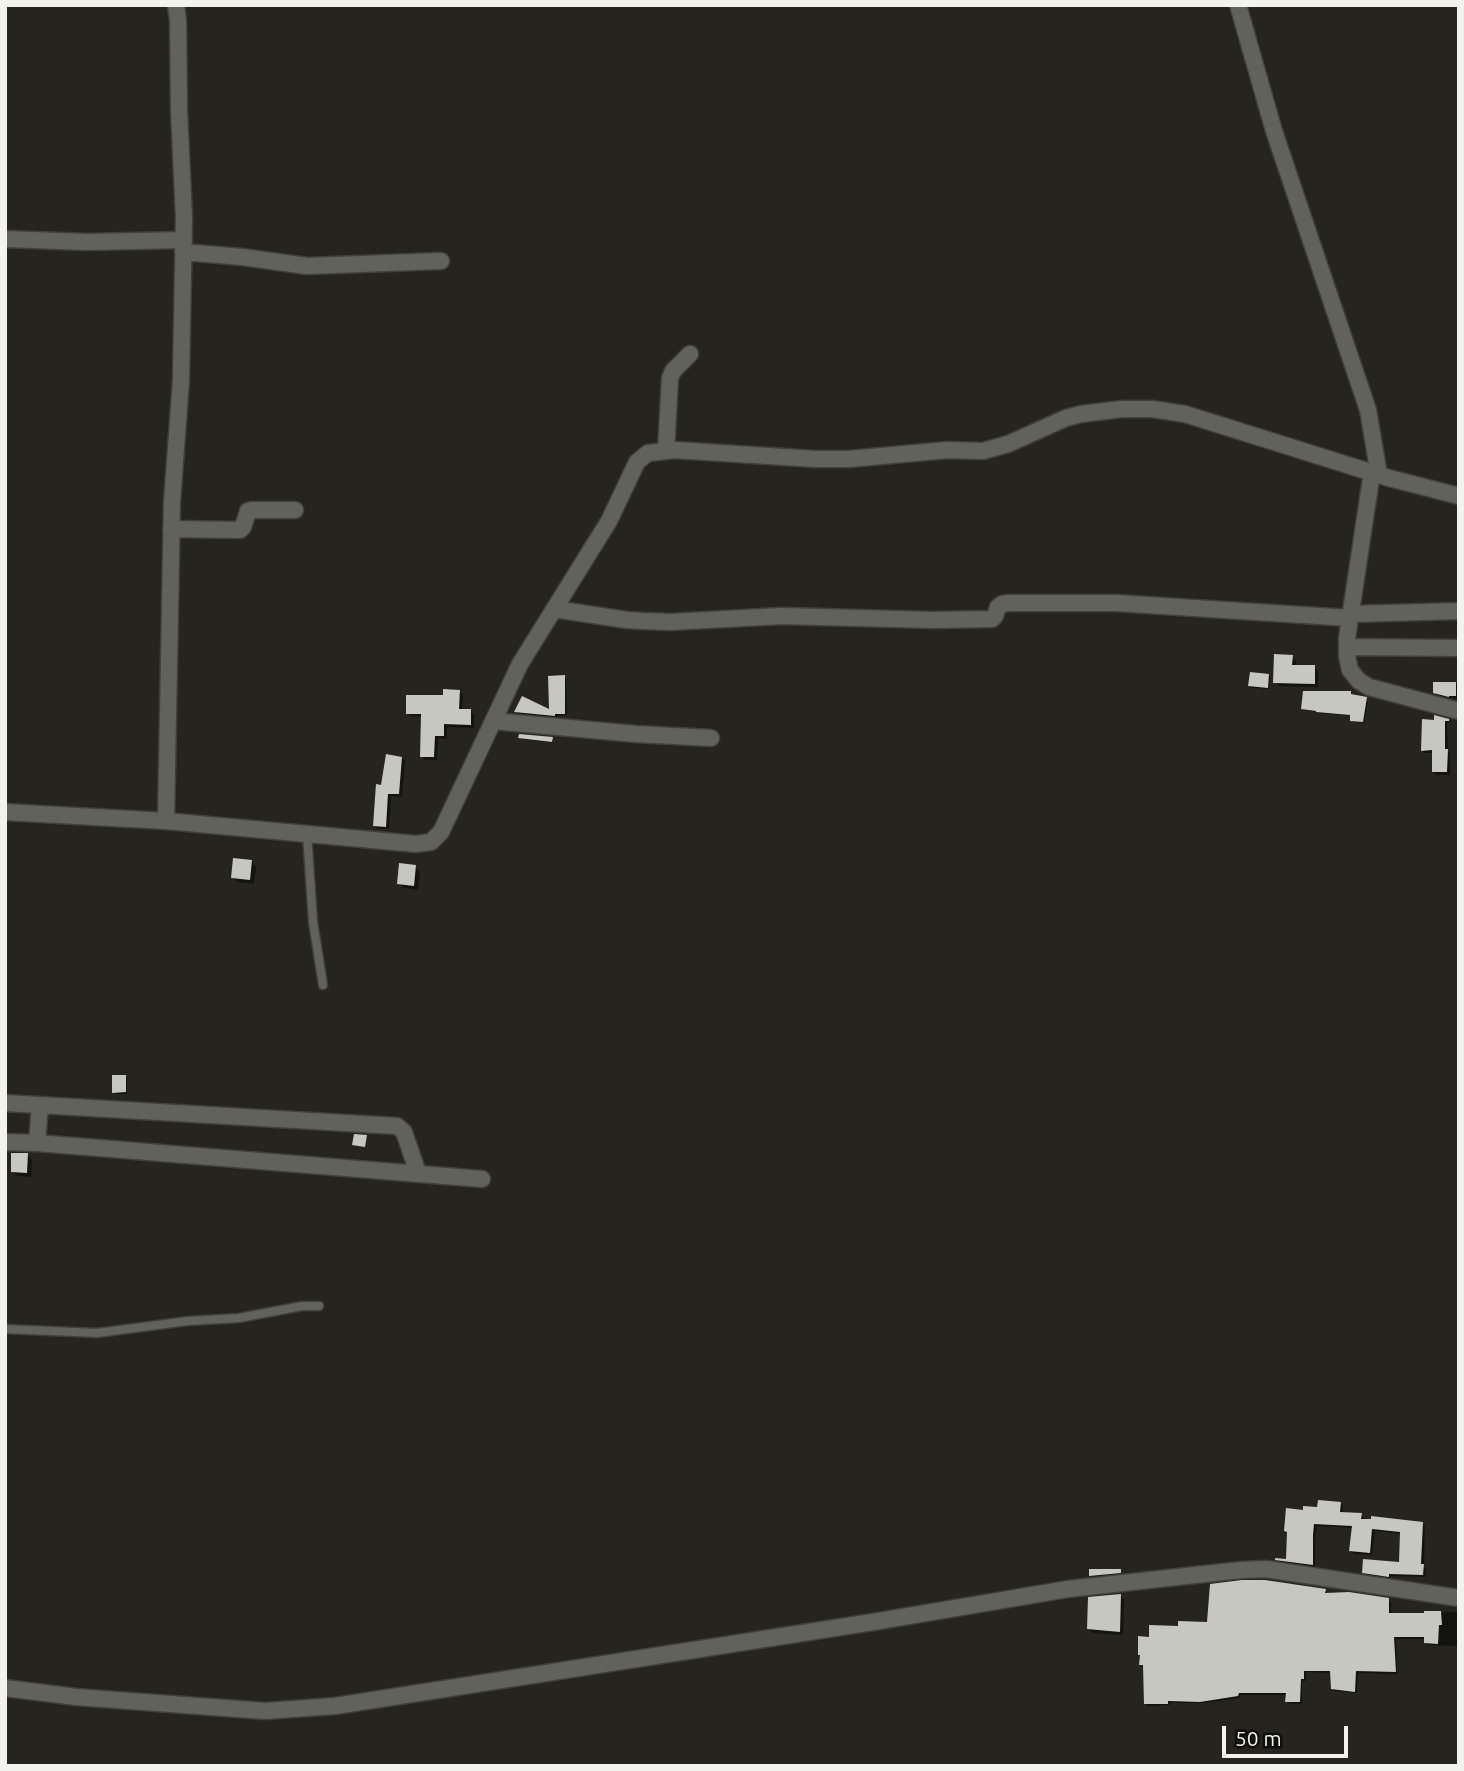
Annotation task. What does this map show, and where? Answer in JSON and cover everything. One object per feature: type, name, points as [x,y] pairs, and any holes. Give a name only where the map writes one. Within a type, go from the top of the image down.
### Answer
[{"type":"street","points":[[166,821],[171,529],[181,380],[183,246],[176,5]]},
{"type":"street","points":[[1238,5],[1279,145],[1368,410],[1376,474],[1350,616],[1347,647],[1350,670],[1359,681],[1369,687],[1459,711]]},
{"type":"street","points":[[5,239],[183,246],[307,266],[441,261]]},
{"type":"street","points":[[666,451],[670,378],[690,354]]},
{"type":"street","points":[[5,812],[166,821],[416,844],[431,842],[441,832],[520,664],[609,521],[637,462],[649,453],[666,451],[849,459],[948,450],[983,451],[1008,444],[1081,414],[1122,409],[1152,409],[1185,414],[1376,474],[1459,496]]},
{"type":"street","points":[[171,529],[240,530],[247,511],[295,510]]},
{"type":"street","points":[[554,609],[627,620],[670,622],[782,616],[992,619],[998,607],[1008,603],[1103,603],[1350,616],[1459,611]]},
{"type":"street","points":[[1347,647],[1459,648]]},
{"type":"street","points":[[493,721],[711,738]]},
{"type":"street","points":[[5,1103],[397,1126],[404,1132],[418,1173]]},
{"type":"street","points":[[37,1143],[40,1106]]},
{"type":"street","points":[[5,1142],[482,1179]]},
{"type":"street","points":[[5,1688],[76,1697],[265,1711],[299,1710],[715,1647],[1068,1589],[1241,1570],[1266,1569],[1459,1598]]},
{"type":"lane","points":[[307,834],[313,922],[323,985]]},
{"type":"lane","points":[[5,1329],[97,1333],[188,1321],[239,1318],[284,1308],[319,1306]]},
{"type":"building","points":[[1274,654],[1293,655],[1292,665],[1315,665],[1315,684],[1273,683]]},
{"type":"building","points":[[1250,672],[1269,674],[1268,688],[1248,686]]},
{"type":"building","points":[[565,675],[565,714],[555,716],[514,712],[522,696],[549,709],[548,676]]},
{"type":"building","points":[[1433,682],[1456,682],[1456,696],[1433,693]]},
{"type":"building","points":[[443,689],[460,690],[459,709],[471,709],[471,725],[444,724],[444,736],[435,736],[434,757],[420,757],[421,714],[406,714],[406,695],[443,695]]},
{"type":"building","points":[[1303,691],[1351,691],[1351,694],[1367,697],[1363,722],[1350,721],[1350,715],[1301,709]]},
{"type":"building","points":[[1434,715],[1449,719],[1445,721],[1447,772],[1432,772],[1432,750],[1421,751],[1422,719],[1434,720]]},
{"type":"building","points":[[519,734],[553,737],[552,742],[518,738]]},
{"type":"building","points":[[386,754],[402,757],[399,794],[388,794],[386,827],[373,826],[376,784],[381,785]]},
{"type":"building","points":[[233,858],[252,860],[250,880],[231,878]]},
{"type":"building","points":[[399,863],[416,865],[414,886],[397,884]]},
{"type":"building","points":[[112,1075],[126,1075],[126,1092],[112,1093]]},
{"type":"building","points":[[354,1134],[367,1135],[365,1147],[352,1145]]},
{"type":"building","points":[[11,1153],[28,1153],[27,1173],[11,1172]]},
{"type":"building","points":[[1318,1500],[1341,1502],[1340,1512],[1362,1513],[1361,1519],[1371,1519],[1371,1516],[1423,1522],[1423,1575],[1389,1574],[1389,1577],[1362,1573],[1363,1559],[1399,1562],[1400,1532],[1372,1529],[1370,1553],[1349,1551],[1352,1526],[1314,1524],[1313,1565],[1275,1560],[1286,1559],[1286,1508],[1303,1510],[1303,1506],[1317,1507]]},
{"type":"building","points":[[1089,1569],[1121,1569],[1121,1573],[1089,1576]]},
{"type":"building","points":[[1265,1580],[1326,1589],[1325,1593],[1349,1592],[1389,1598],[1389,1613],[1441,1611],[1442,1625],[1439,1625],[1438,1644],[1424,1643],[1424,1637],[1394,1637],[1396,1672],[1356,1671],[1355,1692],[1331,1689],[1330,1671],[1304,1671],[1300,1702],[1285,1702],[1286,1693],[1239,1693],[1238,1696],[1200,1702],[1168,1701],[1168,1704],[1144,1704],[1143,1665],[1139,1665],[1138,1636],[1149,1637],[1149,1625],[1178,1626],[1178,1621],[1207,1622],[1210,1584]]},
{"type":"building","points":[[1121,1594],[1120,1632],[1087,1629],[1088,1597]]}]
